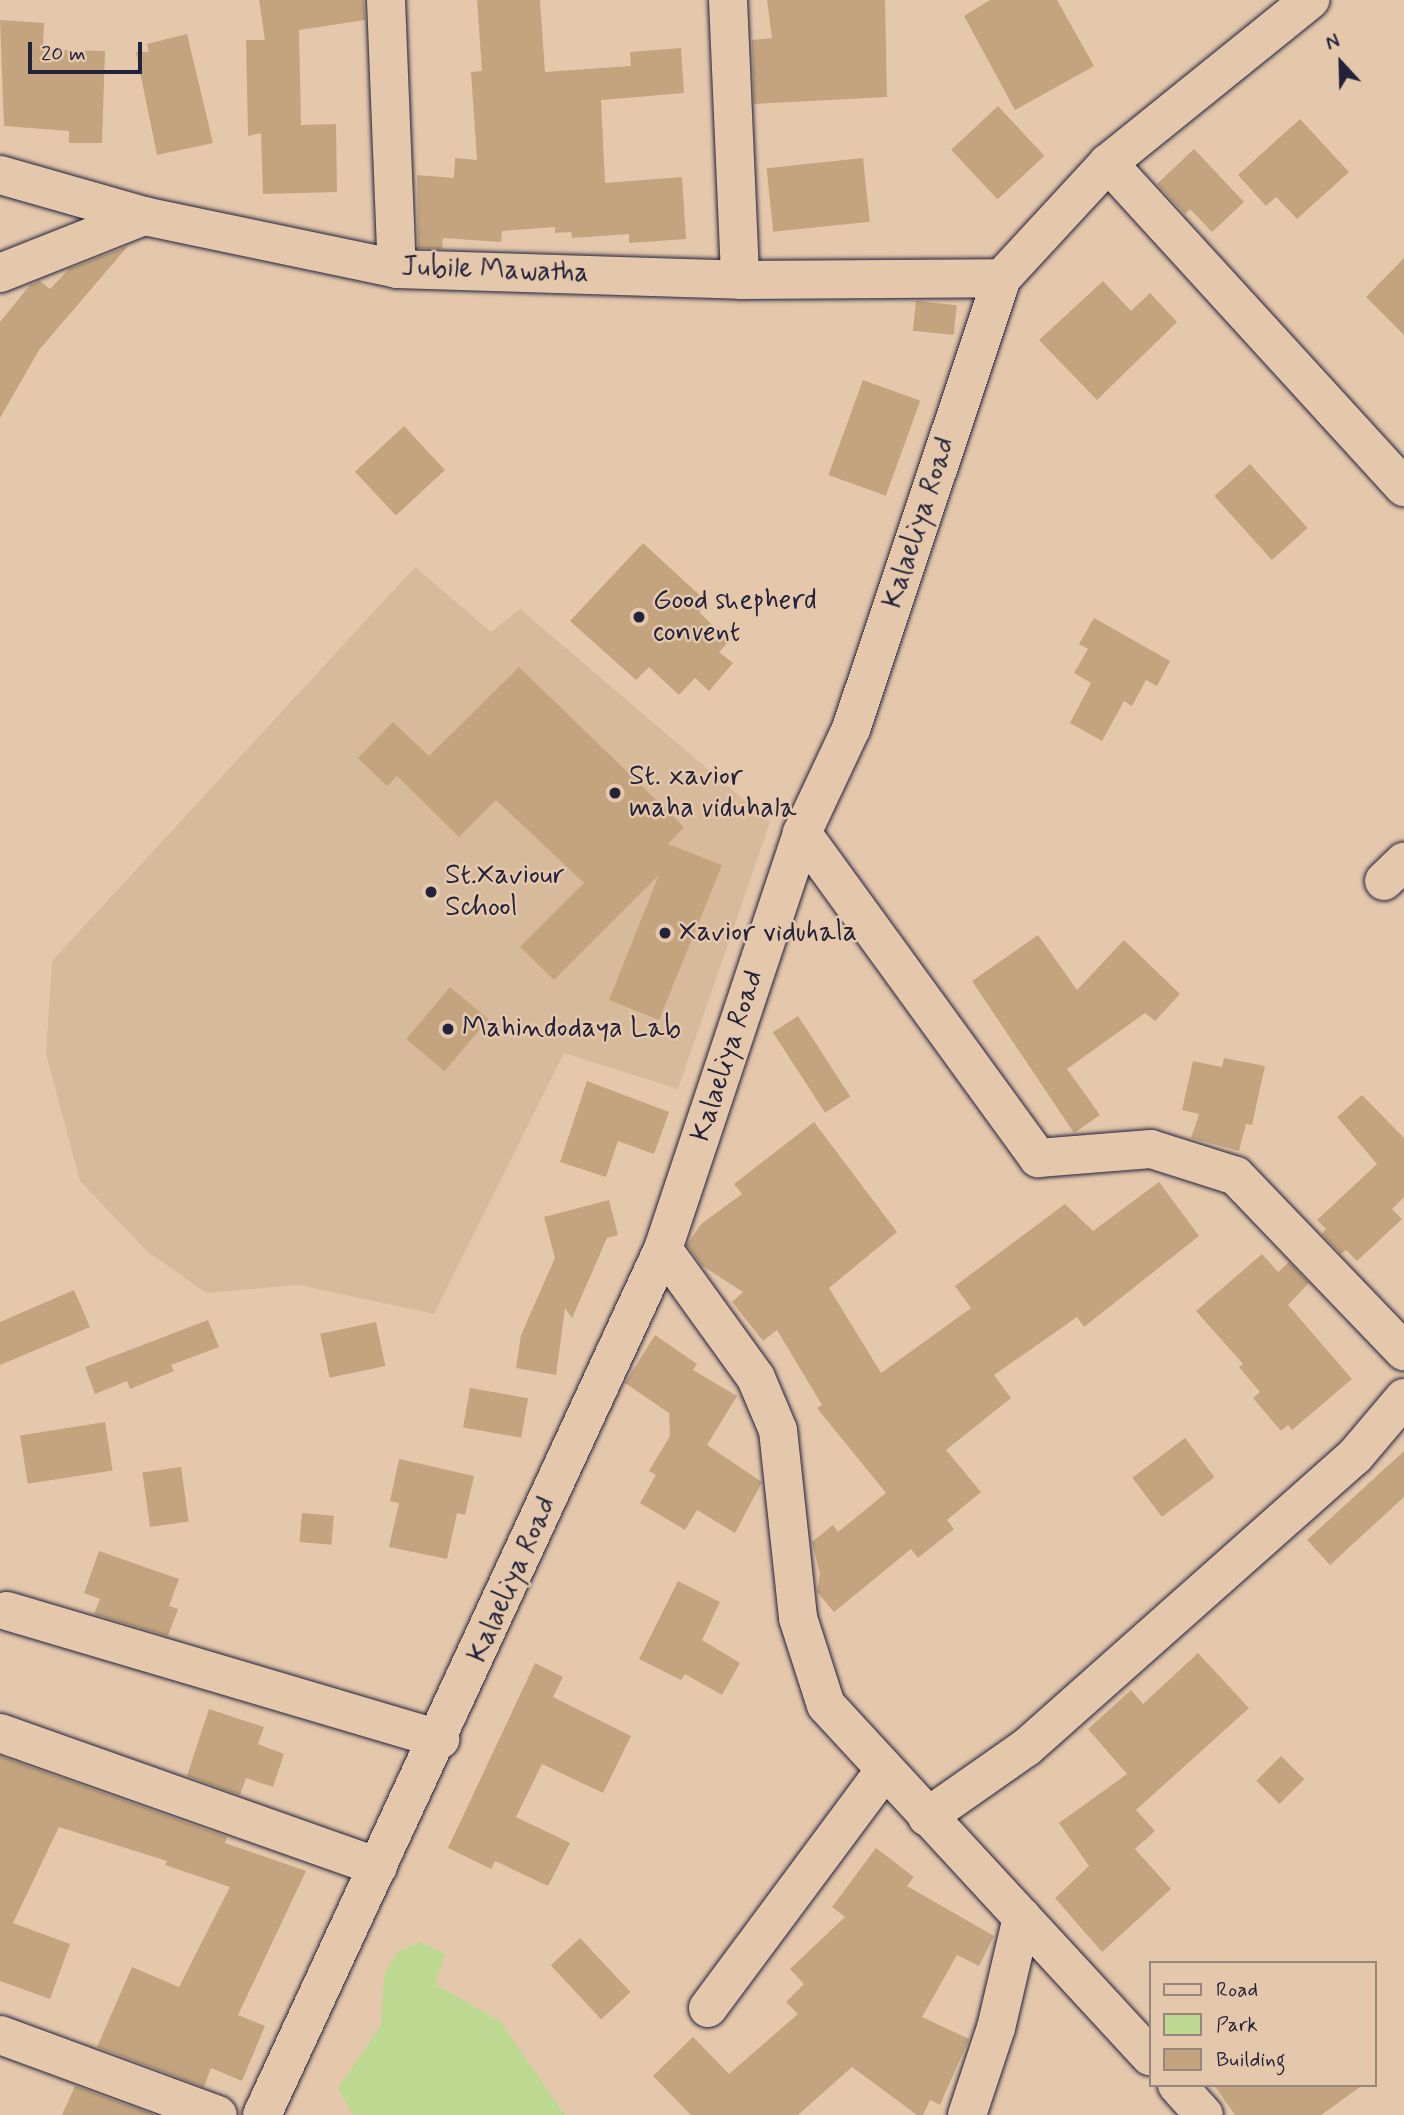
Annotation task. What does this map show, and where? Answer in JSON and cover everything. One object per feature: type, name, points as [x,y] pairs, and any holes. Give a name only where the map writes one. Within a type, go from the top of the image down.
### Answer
[{"type":"street","points":[[386,0],[397,269]]},
{"type":"street","points":[[728,0],[740,280]]},
{"type":"street","name":"Kalaeliya Road","points":[[262,2115],[440,1739],[663,1249],[802,834],[851,729],[1002,278],[1108,163],[1310,0]]},
{"type":"street","points":[[1108,163],[1404,487]]},
{"type":"street","name":"Jubile Mawatha","points":[[0,175],[144,216],[397,269],[740,280],[1002,278]]},
{"type":"street","points":[[0,273],[144,216]]},
{"type":"street","points":[[802,834],[1038,1158],[1152,1149],[1237,1176],[1404,1351]]},
{"type":"street","points":[[663,1249],[756,1378],[778,1430],[798,1618],[826,1705],[1148,2054]]},
{"type":"street","points":[[927,1817],[1027,1746],[1355,1456],[1404,1398]]},
{"type":"street","points":[[7,1611],[440,1739]]},
{"type":"street","points":[[0,1733],[378,1867]]},
{"type":"street","points":[[708,2008],[885,1770]]},
{"type":"street","points":[[967,2115],[996,2028],[1022,1917]]},
{"type":"street","points":[[0,2035],[218,2115]]},
{"type":"street","points":[[1179,2087],[1204,2115]]},
{"type":"shaded area","name":"St.Xaviour School","points":[[415,567],[491,632],[520,609],[770,822],[678,1089],[564,1053],[434,1314],[299,1285],[206,1293],[147,1251],[80,1181],[46,1054],[52,961]]},
{"type":"green space","points":[[421,1942],[445,1954],[435,1984],[500,2021],[565,2115],[353,2115],[338,2088],[381,2025],[384,1974],[398,1951]]},
{"type":"building","points":[[259,0],[364,0],[365,20],[299,30],[301,125],[336,124],[337,192],[263,194],[261,133],[248,136],[246,40],[265,40]]},
{"type":"building","points":[[477,0],[540,0],[545,72],[631,66],[630,52],[681,48],[684,93],[601,100],[605,183],[682,177],[686,239],[629,243],[629,234],[572,238],[571,232],[555,233],[555,227],[502,231],[501,242],[443,238],[442,249],[418,248],[417,175],[454,178],[455,158],[477,160],[471,72],[482,71]]},
{"type":"building","points":[[767,0],[885,0],[887,97],[754,104],[752,40],[772,38]]},
{"type":"building","points":[[990,0],[1057,0],[1094,66],[1015,110],[964,16]]},
{"type":"building","points":[[0,20],[44,23],[43,50],[105,51],[102,143],[69,143],[69,131],[4,126]]},
{"type":"building","points":[[187,34],[213,143],[157,155],[136,52],[149,52],[147,44]]},
{"type":"building","points":[[998,106],[1044,156],[998,199],[951,150]]},
{"type":"building","points":[[1300,119],[1349,172],[1297,219],[1276,197],[1266,206],[1238,175]]},
{"type":"building","points":[[1194,149],[1244,202],[1212,232],[1190,209],[1185,214],[1157,184]]},
{"type":"building","points":[[863,158],[870,222],[773,232],[767,168]]},
{"type":"building","points":[[128,246],[39,350],[0,418],[0,322],[30,285],[40,281],[50,289],[69,269]]},
{"type":"building","points":[[1404,258],[1404,335],[1366,297]]},
{"type":"building","points":[[1103,281],[1131,311],[1150,293],[1177,322],[1097,400],[1039,340]]},
{"type":"building","points":[[916,301],[957,305],[954,335],[913,331]]},
{"type":"building","points":[[863,380],[920,401],[886,496],[828,475]]},
{"type":"building","points":[[404,426],[445,470],[396,516],[355,472]]},
{"type":"building","points":[[1250,464],[1308,528],[1272,560],[1214,496]]},
{"type":"building","name":"Good shepherd convent","points":[[643,543],[708,603],[699,612],[729,641],[719,652],[733,663],[709,691],[695,678],[679,695],[649,667],[636,680],[570,621]]},
{"type":"building","points":[[1094,618],[1170,661],[1157,686],[1146,680],[1132,706],[1124,701],[1102,741],[1070,723],[1091,683],[1074,673],[1088,649],[1079,644]]},
{"type":"building","points":[[519,667],[684,827],[668,844],[722,865],[659,1020],[609,1000],[659,875],[554,980],[520,947],[584,883],[496,800],[459,837],[397,776],[387,786],[358,758],[393,722],[429,756]]},
{"type":"building","points":[[1038,935],[1077,990],[1124,940],[1180,994],[1155,1021],[1145,1013],[1067,1069],[1100,1115],[1074,1133],[972,981]]},
{"type":"building","name":"Mahindodaya Lab","points":[[450,987],[488,1019],[445,1071],[406,1039]]},
{"type":"building","points":[[798,1016],[850,1097],[825,1113],[773,1032]]},
{"type":"building","points":[[1224,1058],[1265,1066],[1252,1125],[1246,1124],[1239,1151],[1191,1138],[1199,1114],[1182,1110],[1193,1061],[1222,1067]]},
{"type":"building","points":[[587,1081],[669,1112],[654,1154],[618,1141],[606,1177],[560,1162]]},
{"type":"building","points":[[1362,1095],[1404,1138],[1404,1197],[1392,1209],[1402,1219],[1357,1261],[1346,1250],[1341,1254],[1322,1234],[1326,1229],[1317,1220],[1377,1164],[1337,1117]]},
{"type":"building","points":[[814,1122],[897,1232],[829,1288],[881,1373],[971,1308],[955,1286],[1065,1204],[1093,1231],[1159,1182],[1199,1236],[1084,1327],[1077,1317],[994,1375],[1011,1398],[946,1450],[981,1492],[947,1520],[954,1529],[918,1558],[911,1549],[834,1612],[817,1592],[820,1574],[812,1542],[833,1525],[838,1532],[886,1493],[817,1408],[822,1405],[777,1330],[763,1341],[732,1302],[743,1292],[701,1265],[687,1245],[701,1224],[742,1194],[734,1184]]},
{"type":"building","points":[[609,1200],[618,1235],[607,1238],[572,1318],[565,1308],[556,1375],[516,1368],[521,1335],[555,1258],[544,1217]]},
{"type":"building","points":[[1262,1254],[1278,1272],[1289,1262],[1309,1283],[1288,1305],[1352,1379],[1292,1430],[1288,1425],[1281,1431],[1253,1398],[1260,1392],[1239,1367],[1243,1364],[1196,1311]]},
{"type":"building","points":[[74,1290],[90,1327],[0,1365],[0,1322]]},
{"type":"building","points":[[208,1320],[219,1347],[171,1365],[174,1371],[130,1389],[127,1381],[95,1394],[85,1367]]},
{"type":"building","points":[[376,1322],[385,1366],[330,1378],[320,1334]]},
{"type":"building","points":[[655,1335],[697,1364],[693,1370],[737,1396],[707,1445],[762,1482],[735,1533],[697,1510],[685,1530],[640,1503],[656,1475],[649,1471],[670,1436],[669,1413],[625,1383]]},
{"type":"building","points":[[470,1388],[528,1398],[521,1438],[463,1427]]},
{"type":"building","points":[[105,1422],[113,1470],[28,1484],[20,1435]]},
{"type":"building","points":[[1185,1438],[1214,1477],[1162,1517],[1132,1478]]},
{"type":"building","points":[[1404,1451],[1404,1497],[1330,1565],[1307,1540]]},
{"type":"building","points":[[399,1459],[474,1476],[465,1515],[457,1513],[447,1559],[389,1547],[399,1503],[390,1501]]},
{"type":"building","points":[[181,1467],[189,1521],[150,1527],[142,1472]]},
{"type":"building","points":[[302,1513],[334,1516],[331,1545],[299,1542]]},
{"type":"building","points":[[99,1551],[179,1579],[169,1606],[178,1609],[168,1636],[94,1614],[100,1599],[84,1593]]},
{"type":"building","points":[[678,1581],[720,1602],[702,1640],[740,1663],[722,1695],[685,1674],[681,1680],[639,1659]]},
{"type":"building","points":[[1198,1653],[1249,1708],[1136,1810],[1155,1831],[1135,1849],[1171,1889],[1102,1952],[1055,1898],[1089,1866],[1059,1823],[1127,1774],[1088,1729],[1131,1690],[1143,1704]]},
{"type":"building","points":[[535,1663],[563,1677],[553,1697],[631,1736],[603,1793],[542,1764],[516,1817],[570,1843],[548,1886],[495,1861],[491,1869],[448,1848]]},
{"type":"building","points":[[209,1709],[264,1727],[258,1744],[284,1754],[273,1787],[246,1778],[240,1795],[187,1776]]},
{"type":"building","points":[[0,1756],[227,1837],[225,1843],[306,1871],[238,2015],[265,2026],[242,2081],[211,2068],[204,2087],[97,2047],[132,1967],[179,1987],[230,1887],[165,1865],[167,1861],[59,1827],[13,1923],[70,1944],[50,1999],[0,1981]]},
{"type":"building","points":[[1281,1756],[1304,1779],[1280,1804],[1256,1781]]},
{"type":"building","points":[[876,1848],[914,1877],[907,1886],[994,1936],[979,1966],[957,1955],[922,2017],[969,2039],[940,2105],[930,2100],[923,2115],[917,2115],[852,2067],[798,2115],[691,2115],[653,2076],[693,2037],[729,2074],[798,2014],[786,2002],[804,1984],[790,1969],[845,1917],[832,1907]]},
{"type":"building","points":[[580,1938],[630,1992],[601,2019],[551,1965]]},
{"type":"building","points":[[75,2086],[155,2115],[62,2115]]},
{"type":"building","points":[[1215,2087],[1360,2087],[1321,2115],[1235,2115]]},
{"type":"place","name":"Good shepherd convent","points":[[639,617]]},
{"type":"place","name":"St. xavior maha viduhala","points":[[615,793]]},
{"type":"place","name":"St.Xaviour School","points":[[431,892]]},
{"type":"place","name":"Xavior viduhala","points":[[665,933]]},
{"type":"place","name":"Mahindodaya Lab","points":[[448,1029]]}]
